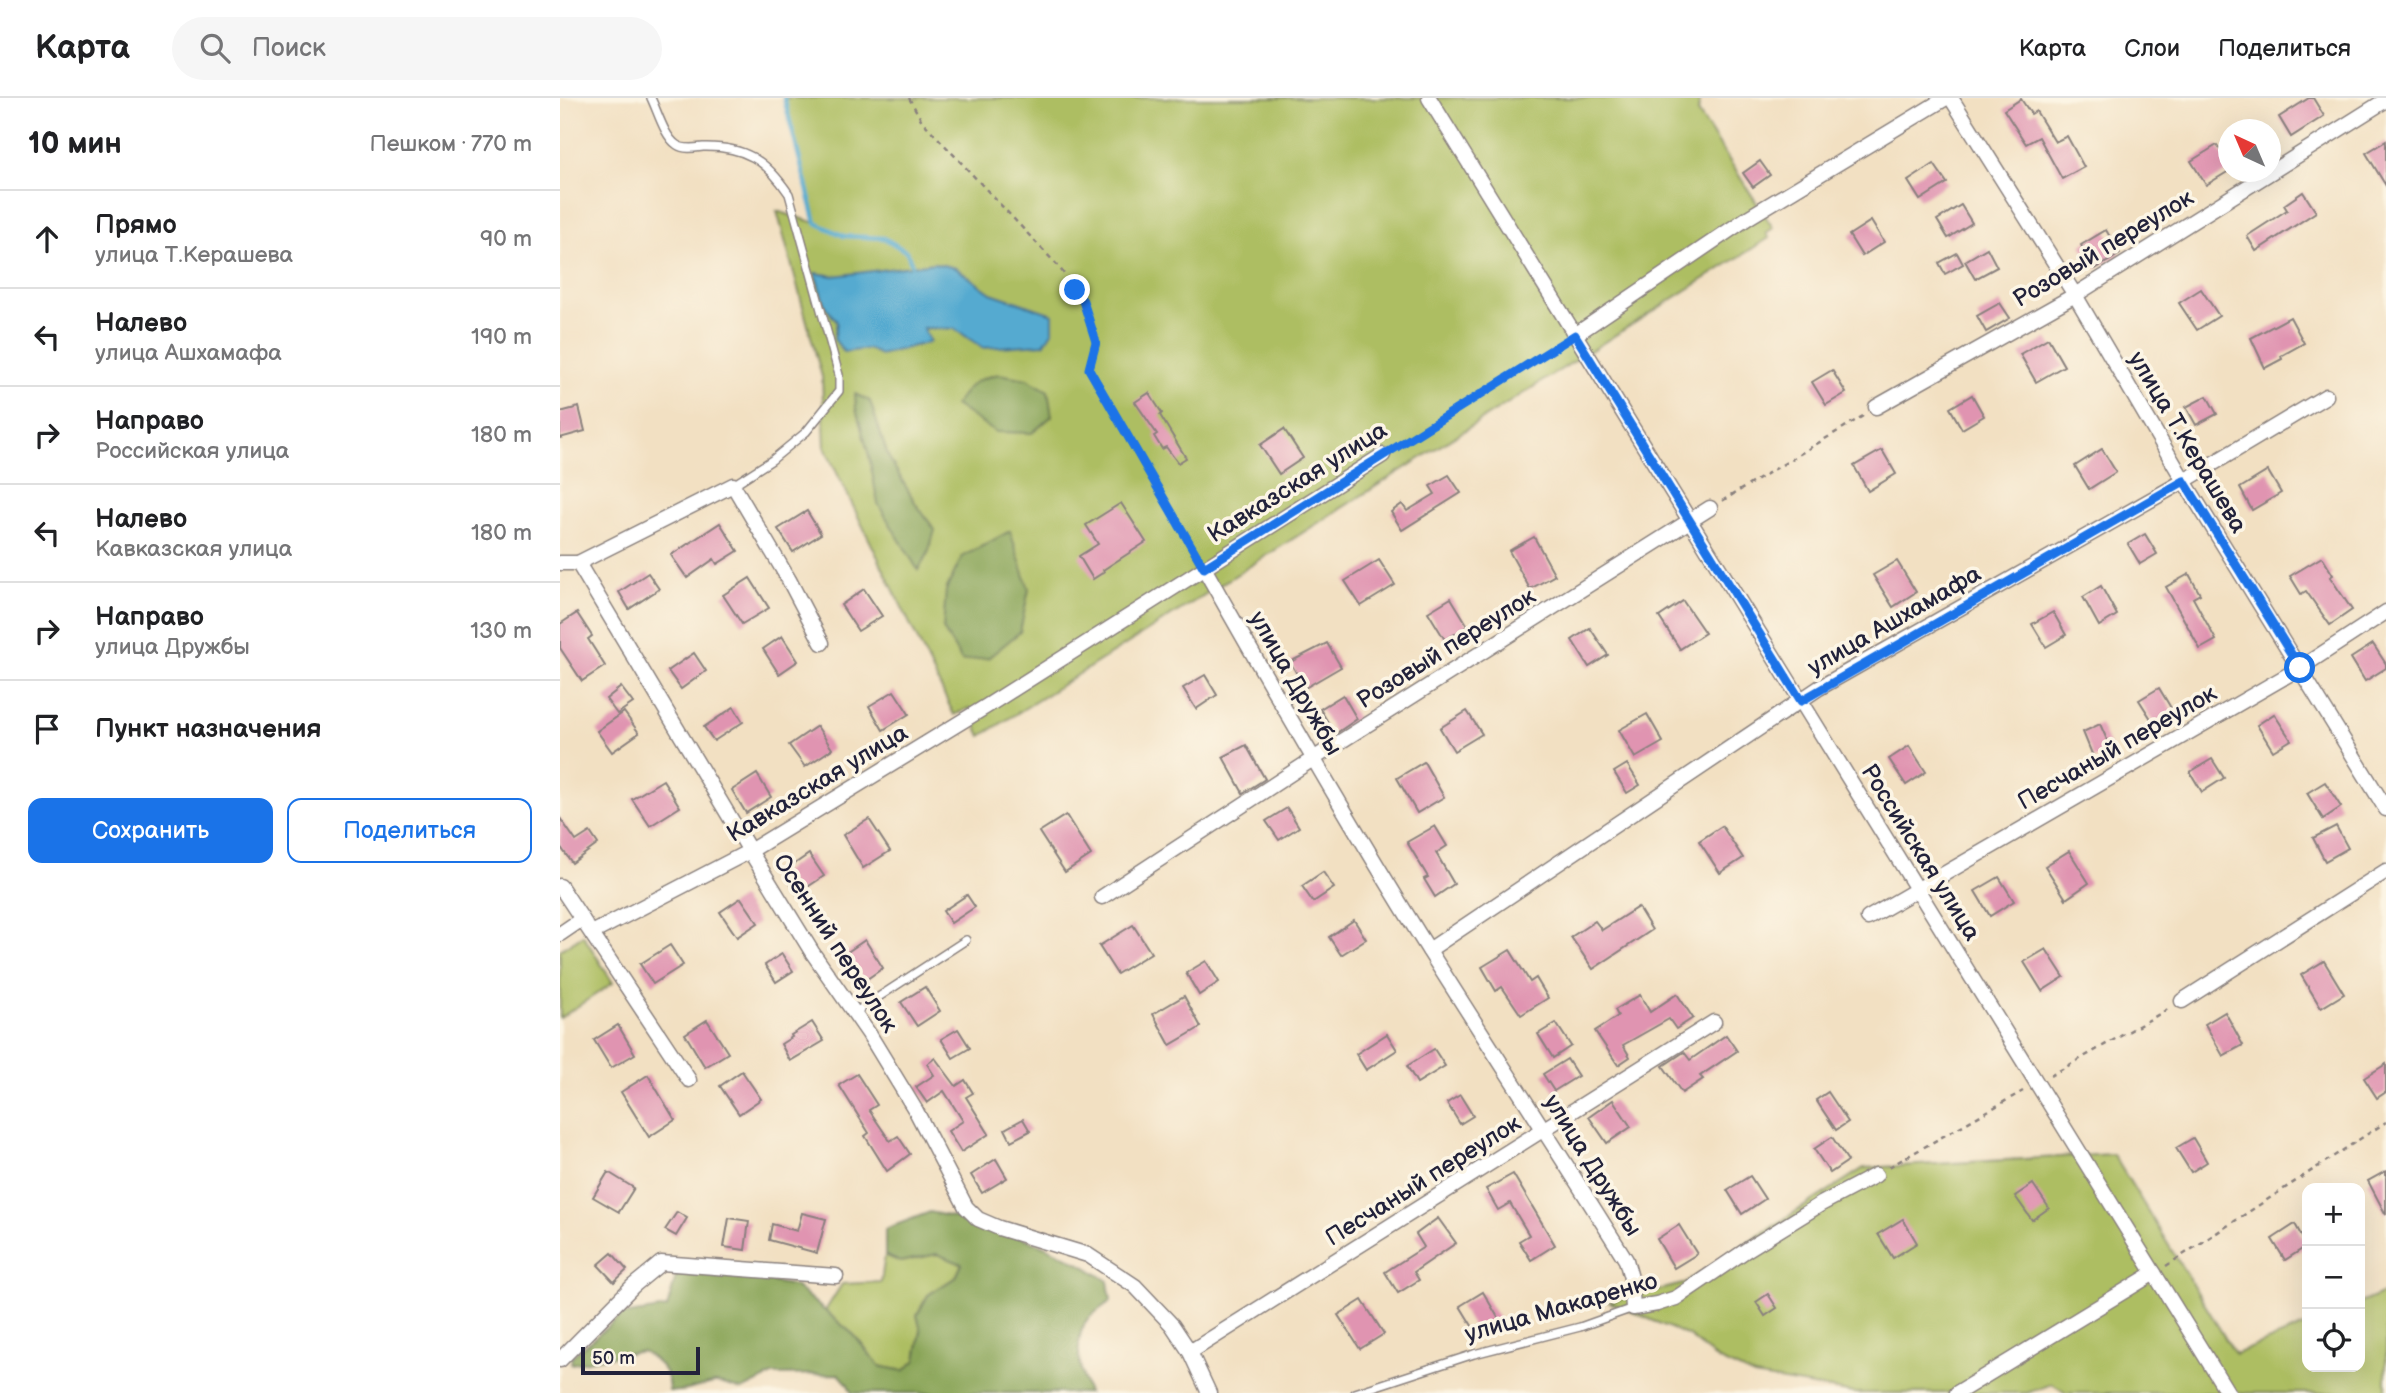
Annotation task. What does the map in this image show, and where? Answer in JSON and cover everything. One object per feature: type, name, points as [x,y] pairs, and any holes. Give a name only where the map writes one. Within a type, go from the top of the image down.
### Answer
[{"type":"street","name":"Российская улица","points":[[1429,98],[2228,1393]]},
{"type":"street","points":[[1575,335],[1749,217],[1946,98]]},
{"type":"street","name":"улица Т.Керашева","points":[[1951,98],[2075,295],[2184,481],[2386,809]]},
{"type":"street","name":"Розовый переулок","points":[[1876,407],[2075,295],[2386,100]]},
{"type":"street","name":"улица Ашхамафа","points":[[1429,950],[1801,701],[2184,481],[2326,396]]},
{"type":"street","name":"Кавказcкая улица","points":[[592,933],[750,851],[987,706],[1383,455]]},
{"type":"street","points":[[560,563],[578,563],[733,485],[789,580],[822,643]]},
{"type":"street","name":"Розовый переулок","points":[[1102,898],[1313,759],[1710,508]]},
{"type":"street","name":"Осенний переулок","points":[[578,563],[812,952],[916,1111],[966,1207],[978,1219],[999,1228],[1088,1255],[1135,1286],[1172,1325],[1191,1352]]},
{"type":"street","name":"улица Дружбы","points":[[1204,568],[1313,759],[1429,950],[1626,1260],[1631,1278],[1633,1308]]},
{"type":"street","name":"Песчаный переулок","points":[[1868,918],[2300,668],[2386,612]]},
{"type":"street","points":[[2182,1002],[2386,871]]},
{"type":"street","points":[[560,886],[689,1080]]},
{"type":"street","points":[[560,934],[582,919]]},
{"type":"street","name":"Песчаный переулок","points":[[1191,1352],[1714,1022]]},
{"type":"street","name":"улица Макаренко","points":[[1633,1308],[1676,1298],[1748,1249],[1876,1174]]},
{"type":"street","points":[[560,1360],[633,1286],[662,1263],[836,1276]]},
{"type":"street","points":[[1957,1393],[2154,1273]]},
{"type":"street","points":[[1191,1352],[1209,1393]]},
{"type":"lane","points":[[651,98],[672,141],[681,148],[721,147],[758,158],[789,194],[839,375],[839,391],[806,432],[772,460],[733,485]]},
{"type":"lane","points":[[854,1013],[966,940]]},
{"type":"lane","name":"улица Макаренко","points":[[1355,1393],[1474,1354],[1580,1327],[1633,1308]]},
{"type":"path","points":[[909,98],[922,121],[1059,267],[1083,301],[1096,342],[1089,369],[1204,568]]},
{"type":"path","name":"Кавказcкая улица","points":[[1383,455],[1575,335]]},
{"type":"path","points":[[1710,508],[1876,407]]},
{"type":"path","points":[[2154,1273],[2386,1122]]},
{"type":"green space","points":[[784,98],[1700,98],[1698,112],[1773,228],[1766,233],[1769,238],[981,736],[969,708],[954,715],[825,448],[822,377],[777,211],[816,223]],"holes":[[[816,274],[829,275],[835,319],[825,306]]]},
{"type":"green space","points":[[999,374],[1027,379],[1048,391],[1052,416],[1032,433],[995,432],[955,405],[973,384]]},
{"type":"green space","points":[[855,394],[870,401],[888,456],[935,530],[928,554],[918,570],[878,504]]},
{"type":"green space","points":[[1010,531],[1029,589],[1020,632],[988,658],[962,661],[943,629],[946,590],[962,557]]},
{"type":"green space","points":[[583,935],[613,983],[560,1018],[560,950]]},
{"type":"green space","points":[[2113,1154],[2235,1354],[2302,1327],[2302,1372],[2365,1372],[2365,1301],[2386,1292],[2386,1393],[2066,1393],[2052,1384],[2027,1393],[1854,1393],[1754,1376],[1717,1359],[1689,1336],[1609,1302],[1683,1284],[1864,1168]]},
{"type":"green space","points":[[930,1212],[977,1223],[1045,1246],[1108,1281],[1111,1301],[1089,1318],[1080,1335],[1080,1365],[1088,1393],[852,1393],[839,1374],[772,1375],[742,1390],[717,1383],[669,1391],[662,1367],[642,1351],[571,1364],[572,1356],[622,1315],[667,1308],[678,1269],[703,1269],[795,1286],[854,1335],[879,1366],[904,1371],[916,1360],[921,1331],[917,1315],[928,1295],[956,1277],[962,1264],[937,1254],[900,1262],[885,1255],[885,1229]]},
{"type":"green space","points":[[937,1254],[962,1264],[956,1277],[928,1295],[917,1315],[921,1331],[916,1361],[904,1371],[879,1366],[854,1335],[825,1311],[842,1284],[881,1282],[885,1255],[901,1262]]},
{"type":"water","points":[[934,263],[956,268],[991,293],[1053,314],[1053,330],[1044,344],[983,348],[955,329],[923,328],[930,342],[880,355],[869,349],[844,352],[834,339],[837,322],[825,306],[815,273],[834,276]]},
{"type":"building","points":[[2309,98],[2313,98],[2324,116],[2291,137],[2279,117]]},
{"type":"building","points":[[2021,99],[2031,114],[2036,111],[2055,142],[2067,136],[2084,167],[2062,179],[2039,137],[2026,144],[2004,110]]},
{"type":"building","points":[[2386,141],[2386,186],[2366,153]]},
{"type":"building","points":[[2217,145],[2218,178],[2206,185],[2191,161]]},
{"type":"building","points":[[1760,161],[1770,175],[1753,187],[1743,173]]},
{"type":"building","points":[[1934,164],[1947,183],[1920,200],[1908,181]]},
{"type":"building","points":[[2303,192],[2316,212],[2256,251],[2247,236],[2287,210],[2284,205]]},
{"type":"building","points":[[1961,205],[1972,223],[1948,238],[1937,220]]},
{"type":"building","points":[[1871,221],[1884,242],[1862,256],[1849,235]]},
{"type":"building","points":[[2106,230],[2120,254],[2095,269],[2081,245]]},
{"type":"building","points":[[1987,248],[1997,267],[1975,279],[1965,261]]},
{"type":"building","points":[[1957,253],[1963,264],[1945,274],[1939,263]]},
{"type":"building","points":[[2201,289],[2219,316],[2197,330],[2179,303]]},
{"type":"building","points":[[2000,303],[2010,318],[1986,332],[1977,316]]},
{"type":"building","points":[[2290,317],[2304,343],[2265,368],[2251,338]]},
{"type":"building","points":[[2048,338],[2064,366],[2036,382],[2020,354]]},
{"type":"building","points":[[1832,370],[1846,393],[1826,405],[1812,382]]},
{"type":"building","points":[[1149,393],[1186,458],[1178,463],[1166,447],[1162,449],[1154,436],[1157,434],[1135,402]]},
{"type":"building","points":[[1972,395],[1984,416],[1962,429],[1950,408]]},
{"type":"building","points":[[2207,396],[2217,414],[2196,425],[2186,407]]},
{"type":"building","points":[[579,407],[585,431],[560,438],[560,412]]},
{"type":"building","points":[[1284,429],[1303,458],[1279,474],[1260,445]]},
{"type":"building","points":[[2102,449],[2116,472],[2089,489],[2075,466]]},
{"type":"building","points":[[1882,450],[1896,474],[1868,491],[1854,466]]},
{"type":"building","points":[[2268,471],[2281,493],[2252,510],[2240,488]]},
{"type":"building","points":[[1449,475],[1461,493],[1402,530],[1391,512],[1402,504],[1407,511],[1435,494],[1430,486]]},
{"type":"building","points":[[1121,503],[1146,542],[1093,579],[1079,556],[1098,544],[1086,525]]},
{"type":"building","points":[[807,511],[821,534],[793,552],[778,529]]},
{"type":"building","points":[[720,523],[738,551],[717,564],[714,559],[687,578],[671,555]]},
{"type":"building","points":[[2145,534],[2157,554],[2140,564],[2128,544]]},
{"type":"building","points":[[1534,537],[1555,575],[1530,589],[1509,551]]},
{"type":"building","points":[[2322,557],[2333,575],[2330,577],[2352,610],[2330,625],[2306,591],[2301,594],[2290,576]]},
{"type":"building","points":[[1379,560],[1395,585],[1361,606],[1345,581]]},
{"type":"building","points":[[1897,561],[1916,592],[1893,607],[1873,575]]},
{"type":"building","points":[[648,573],[659,589],[629,609],[619,592]]},
{"type":"building","points":[[2189,574],[2200,594],[2193,598],[2216,640],[2200,649],[2166,587]]},
{"type":"building","points":[[750,578],[769,608],[742,624],[723,595]]},
{"type":"building","points":[[2101,586],[2117,615],[2099,626],[2083,597]]},
{"type":"building","points":[[864,589],[882,616],[858,631],[841,605]]},
{"type":"building","points":[[1451,598],[1468,626],[1445,640],[1428,612]]},
{"type":"building","points":[[1683,601],[1705,633],[1680,649],[1659,617]]},
{"type":"building","points":[[2053,612],[2066,635],[2046,647],[2032,624]]},
{"type":"building","points":[[577,613],[592,636],[588,639],[605,666],[582,681],[560,648],[560,624]]},
{"type":"building","points":[[1590,628],[1608,655],[1589,667],[1572,640]]},
{"type":"building","points":[[782,636],[798,661],[779,674],[763,649]]},
{"type":"building","points":[[1327,643],[1341,667],[1305,688],[1290,662]]},
{"type":"building","points":[[2373,644],[2386,668],[2365,681],[2351,658]]},
{"type":"building","points":[[694,653],[706,671],[681,689],[668,671]]},
{"type":"building","points":[[1205,675],[1217,695],[1196,709],[1183,688]]},
{"type":"building","points":[[621,687],[633,703],[617,714],[606,699]]},
{"type":"building","points":[[2159,688],[2174,713],[2155,725],[2139,700]]},
{"type":"building","points":[[894,691],[909,714],[883,730],[869,706]]},
{"type":"building","points":[[1343,695],[1357,719],[1335,734],[1320,709]]},
{"type":"building","points":[[734,707],[743,722],[714,741],[704,727]]},
{"type":"building","points":[[1467,711],[1482,734],[1454,751],[1440,728]]},
{"type":"building","points":[[624,712],[639,733],[612,752],[597,731]]},
{"type":"building","points":[[1647,714],[1663,742],[1635,758],[1619,730]]},
{"type":"building","points":[[2274,714],[2291,740],[2273,751],[2257,725]]},
{"type":"building","points":[[2100,724],[2112,751],[2094,759],[2083,732]]},
{"type":"building","points":[[817,726],[832,749],[805,767],[789,745]]},
{"type":"building","points":[[1246,745],[1265,779],[1243,793],[1223,757]]},
{"type":"building","points":[[1909,746],[1926,772],[1906,785],[1889,759]]},
{"type":"building","points":[[2212,759],[2224,778],[2202,792],[2190,772]]},
{"type":"building","points":[[1424,762],[1444,797],[1417,813],[1397,778]]},
{"type":"building","points":[[1627,764],[1640,785],[1627,793],[1614,772]]},
{"type":"building","points":[[757,774],[771,797],[746,813],[732,790]]},
{"type":"building","points":[[663,780],[680,807],[650,826],[632,799]]},
{"type":"building","points":[[2325,782],[2341,807],[2323,819],[2307,793]]},
{"type":"building","points":[[1287,808],[1299,827],[1279,840],[1266,821]]},
{"type":"building","points":[[1066,815],[1091,855],[1065,872],[1039,832]]},
{"type":"building","points":[[560,818],[576,841],[590,832],[598,844],[572,863],[560,846]]},
{"type":"building","points":[[869,819],[890,851],[863,868],[843,835]]},
{"type":"building","points":[[1435,826],[1447,846],[1436,853],[1454,884],[1435,897],[1424,879],[1428,877],[1407,842]]},
{"type":"building","points":[[1722,826],[1743,858],[1720,873],[1699,841]]},
{"type":"building","points":[[2336,826],[2348,848],[2325,861],[2313,838]]},
{"type":"building","points":[[2069,851],[2089,883],[2066,899],[2045,866]]},
{"type":"building","points":[[809,854],[824,876],[797,894],[783,872]]},
{"type":"building","points":[[1323,872],[1334,888],[1313,902],[1302,886]]},
{"type":"building","points":[[1999,877],[2014,901],[1990,916],[1975,891]]},
{"type":"building","points":[[967,895],[975,907],[951,923],[943,911]]},
{"type":"building","points":[[741,898],[758,923],[737,937],[720,912]]},
{"type":"building","points":[[1638,907],[1652,930],[1593,969],[1571,937],[1595,921],[1602,930]]},
{"type":"building","points":[[1354,920],[1366,939],[1341,955],[1329,937]]},
{"type":"building","points":[[1133,925],[1151,953],[1117,974],[1099,946]]},
{"type":"building","points":[[865,940],[883,968],[864,981],[846,953]]},
{"type":"building","points":[[670,945],[683,965],[653,984],[640,964]]},
{"type":"building","points":[[2046,949],[2064,977],[2042,991],[2024,962]]},
{"type":"building","points":[[1510,950],[1530,982],[1536,978],[1548,998],[1521,1015],[1502,987],[1496,991],[1482,967]]},
{"type":"building","points":[[782,954],[793,971],[776,982],[765,965]]},
{"type":"building","points":[[1206,961],[1219,982],[1199,995],[1186,973]]},
{"type":"building","points":[[2324,961],[2344,994],[2321,1008],[2301,975]]},
{"type":"building","points":[[925,987],[940,1011],[917,1026],[901,1002]]},
{"type":"building","points":[[1677,994],[1693,1018],[1676,1029],[1669,1019],[1623,1045],[1630,1057],[1618,1065],[1595,1031],[1618,1016],[1615,1010],[1640,995],[1650,1012]]},
{"type":"building","points":[[1184,996],[1201,1027],[1170,1045],[1153,1014]]},
{"type":"building","points":[[2225,1012],[2243,1045],[2223,1056],[2205,1024]]},
{"type":"building","points":[[707,1020],[728,1053],[705,1067],[685,1034]]},
{"type":"building","points":[[812,1022],[824,1041],[790,1061],[781,1044]]},
{"type":"building","points":[[1556,1023],[1571,1046],[1553,1058],[1538,1034]]},
{"type":"building","points":[[618,1025],[635,1054],[611,1068],[594,1040]]},
{"type":"building","points":[[958,1029],[970,1048],[953,1058],[941,1039]]},
{"type":"building","points":[[1387,1034],[1397,1050],[1366,1070],[1356,1054]]},
{"type":"building","points":[[1726,1035],[1737,1051],[1700,1076],[1703,1079],[1682,1093],[1663,1066],[1684,1052],[1690,1060]]},
{"type":"building","points":[[1434,1049],[1445,1066],[1417,1083],[1407,1066]]},
{"type":"building","points":[[935,1058],[956,1086],[965,1080],[973,1093],[966,1097],[989,1134],[961,1152],[948,1131],[963,1121],[944,1091],[927,1103],[916,1087],[934,1075],[927,1064]]},
{"type":"building","points":[[1567,1059],[1578,1076],[1554,1091],[1543,1074]]},
{"type":"building","points":[[2386,1064],[2386,1092],[2377,1098],[2364,1078]]},
{"type":"building","points":[[742,1071],[761,1099],[739,1114],[720,1086]]},
{"type":"building","points":[[857,1074],[877,1105],[869,1110],[890,1141],[898,1136],[910,1154],[887,1171],[865,1136],[869,1133],[839,1085]]},
{"type":"building","points":[[648,1075],[675,1120],[649,1137],[621,1092]]},
{"type":"building","points":[[1828,1092],[1848,1122],[1836,1130],[1816,1100]]},
{"type":"building","points":[[1460,1095],[1473,1116],[1460,1124],[1447,1103]]},
{"type":"building","points":[[1613,1100],[1631,1127],[1607,1143],[1589,1117]]},
{"type":"building","points":[[1023,1119],[1030,1131],[1011,1141],[1005,1129]]},
{"type":"building","points":[[1832,1137],[1848,1161],[1830,1173],[1814,1149]]},
{"type":"building","points":[[2193,1138],[2207,1162],[2191,1172],[2176,1148]]},
{"type":"building","points":[[996,1159],[1007,1178],[982,1193],[971,1175]]},
{"type":"building","points":[[2386,1171],[2386,1215],[2368,1181]]},
{"type":"building","points":[[608,1172],[634,1188],[619,1212],[593,1197]]},
{"type":"building","points":[[1513,1174],[1555,1245],[1531,1260],[1519,1241],[1529,1235],[1510,1203],[1498,1210],[1486,1189]]},
{"type":"building","points":[[1750,1176],[1765,1199],[1742,1214],[1727,1190]]},
{"type":"building","points":[[2033,1184],[2049,1208],[2032,1220],[2015,1196]]},
{"type":"building","points":[[677,1212],[687,1218],[676,1236],[665,1230]]},
{"type":"building","points":[[802,1213],[826,1219],[817,1253],[769,1240],[772,1224],[797,1231]]},
{"type":"building","points":[[729,1218],[749,1221],[745,1250],[724,1247]]},
{"type":"building","points":[[1438,1218],[1456,1243],[1414,1272],[1419,1280],[1398,1293],[1385,1272],[1424,1247],[1416,1234]]},
{"type":"building","points":[[1903,1219],[1917,1243],[1893,1258],[1878,1234]]},
{"type":"building","points":[[2295,1224],[2302,1237],[2302,1249],[2285,1260],[2272,1239]]},
{"type":"building","points":[[1679,1225],[1697,1254],[1674,1268],[1657,1239]]},
{"type":"building","points":[[612,1253],[627,1270],[614,1282],[598,1265]]},
{"type":"building","points":[[1483,1292],[1500,1321],[1477,1334],[1460,1306]]},
{"type":"building","points":[[1768,1294],[1777,1308],[1765,1316],[1756,1302]]},
{"type":"building","points":[[1362,1300],[1384,1334],[1360,1349],[1338,1315]]},
{"type":"waterway","points":[[784,98],[816,223],[844,236],[884,238],[907,252],[912,265]]},
{"type":"route","points":[[1075,290],[1091,320],[1096,342],[1089,369],[1204,568],[1575,335],[1801,701],[1819,688],[2184,481],[2300,668]]}]
